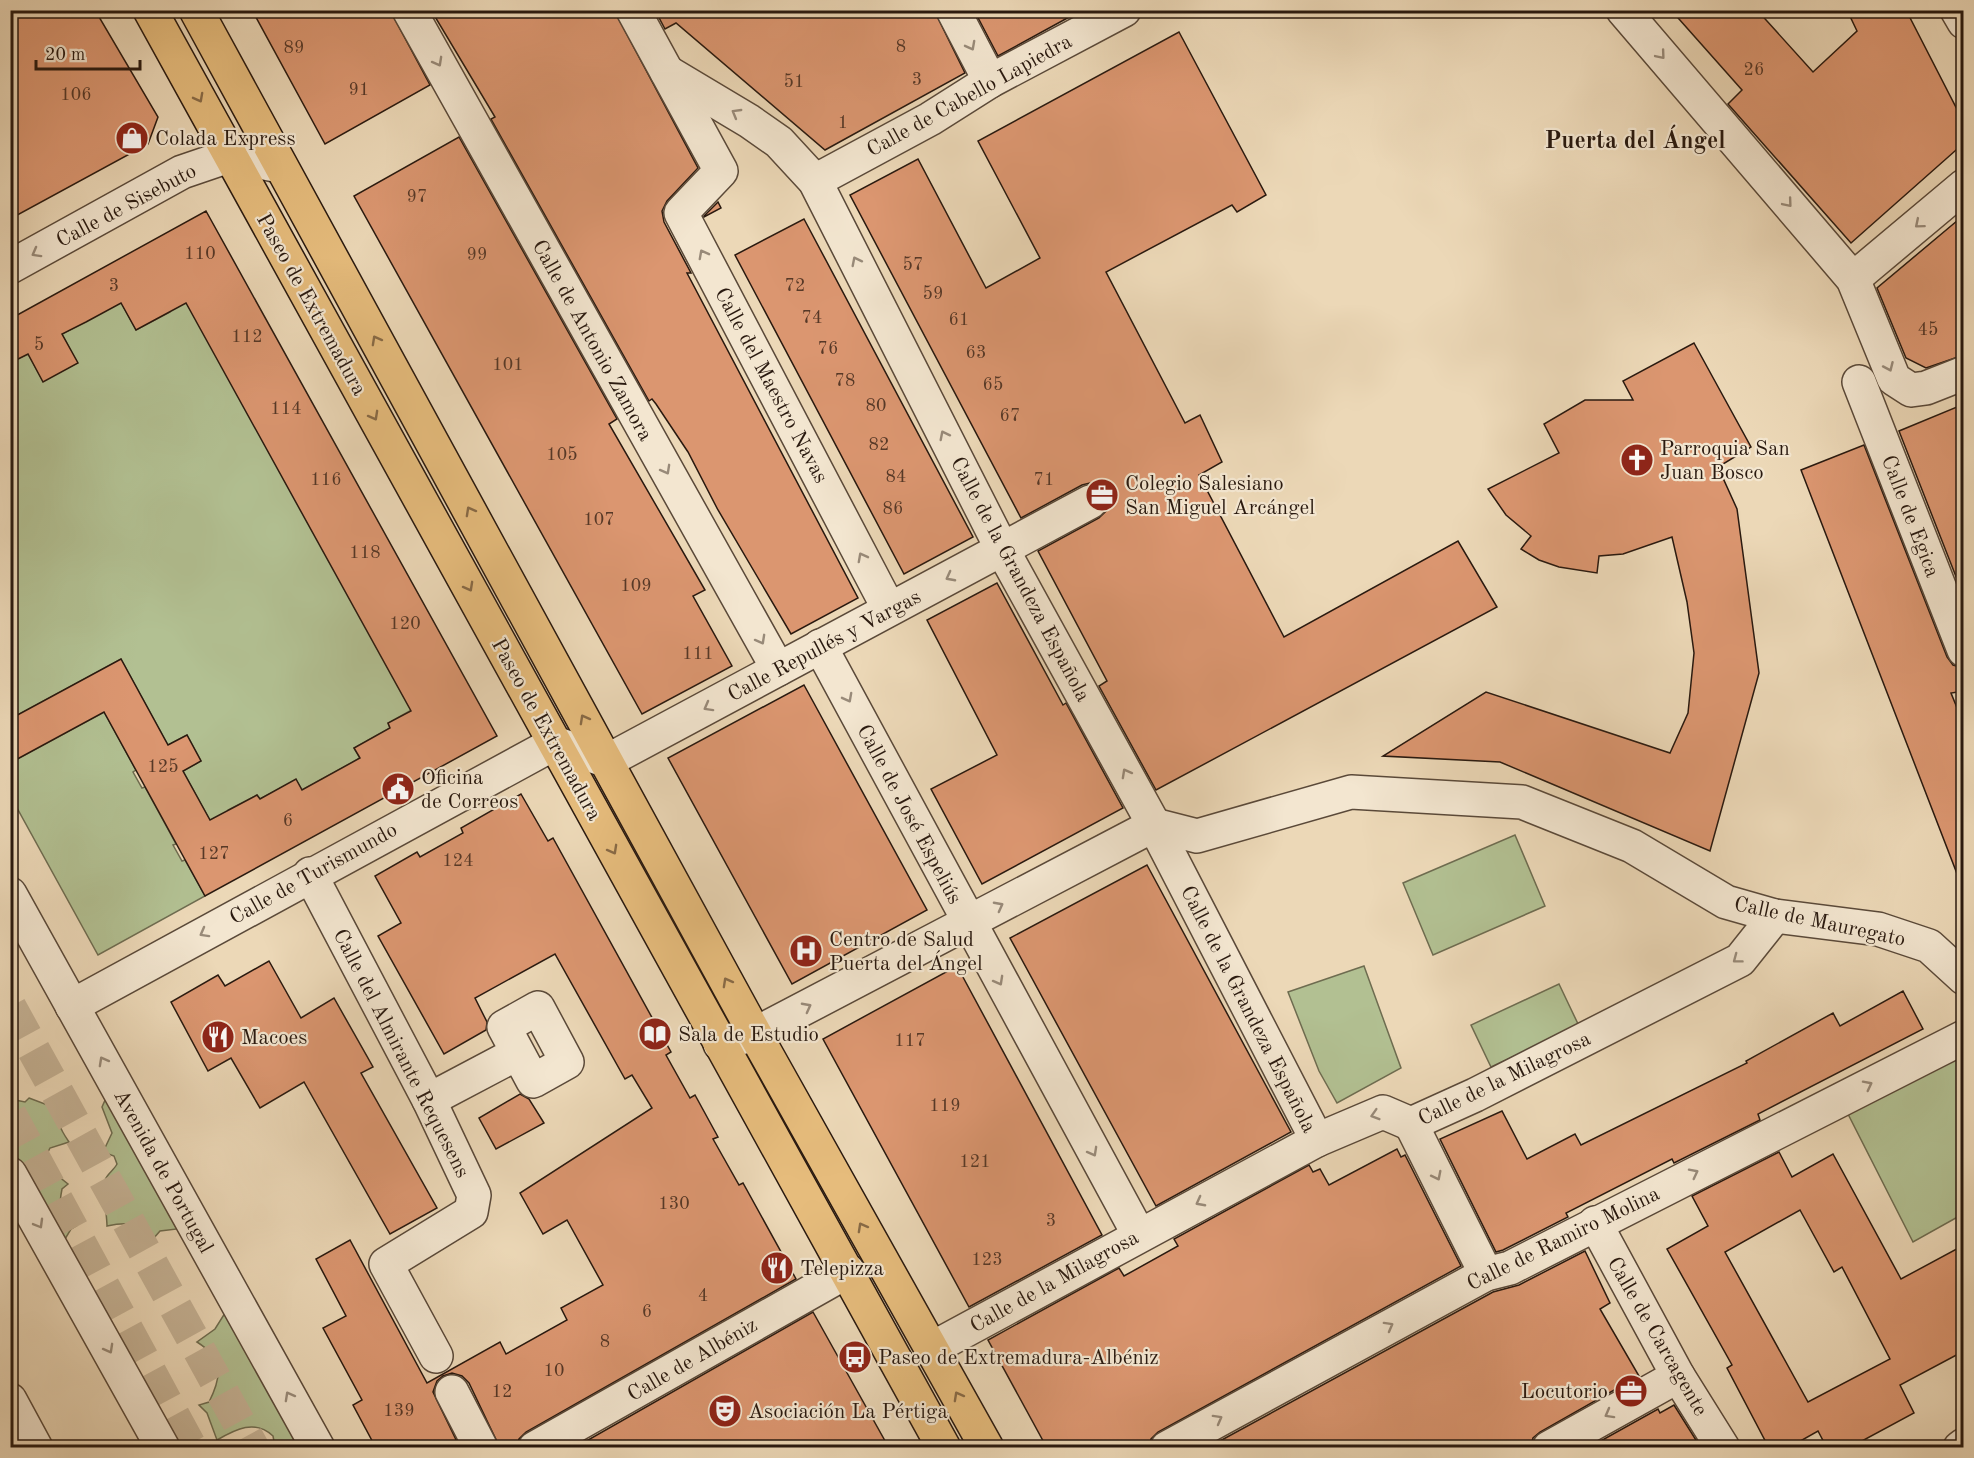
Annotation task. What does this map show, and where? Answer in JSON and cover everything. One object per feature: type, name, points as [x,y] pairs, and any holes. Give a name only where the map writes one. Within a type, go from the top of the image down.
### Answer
[{"type":"main road","name":"Paseo de Extremadura","points":[[150,10],[944,1448]]},
{"type":"main road","name":"Paseo de Extremadura","points":[[196,10],[755,1034],[931,1349],[975,1443]]},
{"type":"street","name":"Calle de Antonio Zamora","points":[[409,10],[777,669]]},
{"type":"street","points":[[633,10],[667,72]]},
{"type":"street","points":[[953,10],[990,81]]},
{"type":"street","name":"Calle de Cabello Lapiedra","points":[[815,180],[930,119],[990,81],[1124,10]]},
{"type":"street","points":[[1623,10],[1852,279],[1894,380],[1911,390],[1926,388],[1964,373]]},
{"type":"street","points":[[1957,10],[1964,22]]},
{"type":"street","name":"Calle del Maestro Navas","points":[[667,72],[721,171],[681,213],[889,609]]},
{"type":"street","name":"Calle de la Grandeza Española","points":[[667,72],[749,120],[779,142],[815,180],[1002,549],[1154,825],[1317,1140]]},
{"type":"street","name":"Calle de Sisebuto","points":[[10,267],[182,172],[229,156],[280,166]]},
{"type":"street","points":[[1852,279],[1964,186]]},
{"type":"street","name":"Calle de Egica","points":[[1859,382],[1964,650]]},
{"type":"street","name":"Calle Repullés y Vargas","points":[[607,761],[1090,502]]},
{"type":"street","name":"Calle de José Espeliús","points":[[820,646],[1138,1235]]},
{"type":"street","points":[[555,743],[607,761]]},
{"type":"street","name":"Calle de Turismundo","points":[[72,1006],[310,874],[555,743]]},
{"type":"street","name":"Calle de Mauregato","points":[[1154,825],[1197,836],[1351,792],[1522,802],[1632,846],[1726,902],[1775,916],[1878,929],[1929,946],[1964,978]]},
{"type":"street","points":[[720,1044],[755,1034],[1154,825]]},
{"type":"street","name":"Calle del Almirante Requesens","points":[[310,874],[429,1100],[474,1195],[471,1212],[386,1264],[436,1356]]},
{"type":"street","name":"Avenida de Portugal","points":[[10,894],[318,1448]]},
{"type":"street","name":"Calle de la Milagrosa","points":[[931,1349],[1317,1140],[1383,1112],[1411,1124],[1475,1095],[1740,960],[1775,916]]},
{"type":"street","name":"Calle de Ramiro Molina","points":[[1167,1448],[1486,1274],[1510,1268],[1964,1037]]},
{"type":"street","points":[[429,1100],[518,1053]]},
{"type":"street","points":[[1411,1124],[1486,1274]]},
{"type":"street","points":[[10,1174],[163,1448]]},
{"type":"street","name":"Calle de Carcagente","points":[[1595,1223],[1678,1376],[1723,1448]]},
{"type":"street","name":"Calle de Albéniz","points":[[535,1448],[848,1271]]},
{"type":"street","points":[[1549,1448],[1678,1376]]},
{"type":"street","points":[[452,1392],[481,1448]]},
{"type":"street","points":[[10,1400],[36,1448]]},
{"type":"green space","points":[[176,271],[417,707],[388,723],[390,728],[354,748],[360,758],[302,790],[296,780],[260,799],[257,795],[228,810],[218,835],[183,771],[201,761],[187,735],[168,745],[121,659],[18,715],[10,702],[10,363],[28,354],[43,381],[77,363],[62,334],[121,302],[136,330],[170,312]]},
{"type":"green space","points":[[104,712],[136,770],[133,772],[142,788],[145,787],[176,844],[173,845],[182,861],[185,860],[205,896],[98,955],[11,797],[10,763]]},
{"type":"green space","points":[[1515,835],[1545,906],[1433,955],[1403,883]]},
{"type":"green space","points":[[1364,966],[1401,1068],[1337,1103],[1319,1071],[1288,992]]},
{"type":"green space","points":[[1559,984],[1579,1026],[1491,1067],[1471,1025]]},
{"type":"green space","points":[[1958,1055],[1963,1058],[1963,1214],[1913,1242],[1848,1114]]},
{"type":"green space","points":[[29,1098],[50,1106],[58,1103],[59,1124],[69,1142],[50,1148],[46,1156],[48,1168],[68,1184],[62,1189],[60,1207],[66,1219],[76,1226],[71,1229],[62,1244],[11,1151],[10,1099],[25,1102]]},
{"type":"green space","points":[[106,1098],[177,1229],[160,1231],[153,1239],[139,1226],[121,1224],[107,1226],[104,1184],[117,1164],[114,1156],[103,1152],[112,1133],[102,1107]]},
{"type":"green space","points":[[225,1313],[300,1447],[275,1447],[273,1436],[259,1428],[252,1427],[238,1429],[217,1440],[207,1413],[199,1405],[209,1402],[216,1384],[218,1369],[212,1355],[197,1342],[215,1329]]},
{"type":"building","points":[[10,10],[95,10],[158,117],[148,144],[10,219]]},
{"type":"building","points":[[252,10],[390,10],[430,85],[325,144]]},
{"type":"building","points":[[431,10],[614,10],[698,168],[667,201],[662,211],[664,222],[691,273],[687,273],[858,598],[791,634],[718,510],[688,452],[656,404],[652,399],[649,401],[491,119],[495,117]]},
{"type":"building","points":[[655,10],[934,10],[965,73],[825,150],[676,23],[665,29]]},
{"type":"building","points":[[974,10],[1082,10],[998,56]]},
{"type":"building","points":[[1671,10],[1757,10],[1813,72],[1857,31],[1847,10],[1906,10],[1964,123],[1964,143],[1851,243],[1728,104],[1742,90]]},
{"type":"building","points":[[1179,32],[1266,195],[1237,212],[1232,205],[1106,272],[1185,423],[1200,415],[1222,462],[1199,475],[1284,637],[1458,541],[1497,607],[1156,790],[1099,686],[1107,681],[1038,551],[1099,518],[1106,511],[1109,503],[1107,494],[1099,486],[1090,483],[1082,485],[1021,518],[850,195],[918,159],[986,288],[1040,258],[978,141]]},
{"type":"building","points":[[459,137],[617,419],[609,424],[705,590],[693,596],[732,666],[642,714],[354,196]]},
{"type":"building","points":[[718,202],[721,208],[704,217],[704,216]]},
{"type":"building","points":[[206,211],[497,736],[205,896],[104,712],[10,763],[10,719],[121,659],[168,745],[187,735],[201,761],[183,771],[210,820],[257,795],[260,799],[296,779],[302,790],[360,758],[354,748],[390,728],[388,723],[411,711],[186,303],[136,330],[121,303],[62,334],[78,363],[43,382],[28,354],[10,363],[10,319]]},
{"type":"building","points":[[1964,215],[1964,355],[1926,368],[1906,358],[1877,288]]},
{"type":"building","points":[[804,219],[973,537],[904,574],[735,255]]},
{"type":"building","points":[[1694,343],[1751,447],[1718,467],[1737,509],[1759,673],[1710,851],[1500,762],[1383,756],[1486,692],[1670,753],[1688,713],[1694,653],[1687,602],[1672,537],[1623,554],[1599,556],[1597,573],[1559,567],[1539,560],[1521,549],[1531,536],[1506,515],[1488,489],[1559,453],[1544,424],[1585,400],[1633,400],[1623,381]]},
{"type":"building","points":[[1964,404],[1964,597],[1899,431]]},
{"type":"building","points":[[1864,445],[1947,657],[1953,665],[1964,668],[1964,691],[1951,693],[1964,725],[1964,883],[1961,884],[1801,470]]},
{"type":"building","points":[[997,583],[1063,705],[1066,703],[1123,808],[982,884],[931,789],[997,755],[927,620]]},
{"type":"building","points":[[804,685],[927,910],[792,984],[668,758]]},
{"type":"building","points":[[521,794],[548,841],[553,838],[671,1052],[666,1055],[690,1098],[695,1095],[718,1137],[713,1139],[739,1185],[743,1183],[796,1279],[526,1432],[519,1439],[516,1448],[500,1448],[469,1383],[462,1376],[452,1373],[437,1381],[433,1392],[460,1448],[376,1448],[353,1405],[362,1400],[323,1328],[346,1316],[316,1259],[350,1240],[427,1383],[500,1342],[506,1354],[567,1320],[561,1308],[603,1285],[567,1220],[543,1234],[520,1193],[652,1108],[632,1075],[625,1079],[555,954],[475,998],[487,1022],[486,1030],[444,1054],[378,936],[401,923],[375,876],[417,852],[420,857],[463,833],[461,828]]},
{"type":"building","points":[[1147,865],[1291,1132],[1156,1206],[1010,938]]},
{"type":"building","points":[[269,961],[301,1018],[334,998],[373,1067],[361,1073],[437,1208],[390,1234],[304,1082],[260,1108],[231,1058],[208,1071],[171,1002],[218,975],[225,986]]},
{"type":"building","points":[[957,966],[1102,1235],[969,1307],[823,1039]]},
{"type":"building","points":[[1903,991],[1923,1029],[1758,1114],[1760,1120],[1674,1163],[1672,1159],[1566,1213],[1568,1217],[1503,1250],[1496,1252],[1440,1139],[1502,1111],[1527,1159],[1575,1134],[1581,1145],[1747,1063],[1746,1061],[1833,1013],[1840,1026]]},
{"type":"building","points":[[520,1094],[529,1099],[544,1123],[496,1149],[479,1118]]},
{"type":"building","points":[[1397,1149],[1401,1157],[1405,1155],[1461,1266],[1158,1432],[1151,1439],[1148,1448],[1047,1448],[988,1340],[1119,1268],[1124,1276],[1178,1246],[1174,1239],[1309,1165],[1313,1172],[1320,1169],[1329,1185]]},
{"type":"building","points":[[1779,1152],[1792,1177],[1833,1154],[1901,1279],[1964,1245],[1964,1351],[1900,1385],[1914,1413],[1849,1448],[1827,1448],[1818,1431],[1788,1448],[1769,1448],[1727,1368],[1732,1365],[1667,1249],[1708,1226],[1692,1196]],"holes":[[[1800,1210],[1834,1272],[1842,1267],[1890,1359],[1808,1402],[1725,1252]]]},
{"type":"building","points":[[1585,1251],[1610,1303],[1600,1309],[1639,1376],[1540,1432],[1533,1438],[1530,1448],[1207,1448],[1493,1292],[1519,1285]]},
{"type":"building","points":[[813,1312],[889,1448],[574,1448]]},
{"type":"building","points":[[1674,1405],[1701,1448],[1588,1448],[1658,1409],[1660,1413]]},
{"type":"tunnel","points":[[10,1007],[253,1448]]},
{"type":"tunnel","points":[[10,1114],[191,1448]]},
{"type":"place","name":"Colada Express","points":[[132,138]]},
{"type":"place","name":"Parroquia San Juan Bosco","points":[[1637,460]]},
{"type":"place","name":"Colegio Salesiano San Miguel Arcángel","points":[[1102,495]]},
{"type":"place","name":"Oficina de Correos","points":[[398,789]]},
{"type":"place","name":"Centro de Salud Puerta del Ángel","points":[[806,951]]},
{"type":"place","name":"Sala de Estudio","points":[[655,1034]]},
{"type":"place","name":"Macoes","points":[[218,1037]]},
{"type":"place","name":"Telepizza","points":[[777,1268]]},
{"type":"place","name":"Paseo de Extremadura-Albéniz","points":[[855,1357]]},
{"type":"place","name":"Locutorio","points":[[1631,1391]]},
{"type":"place","name":"Asociación La Pértiga","points":[[725,1411]]},
{"type":"district","name":"Puerta del Ángel","points":[[1635,140]]}]
